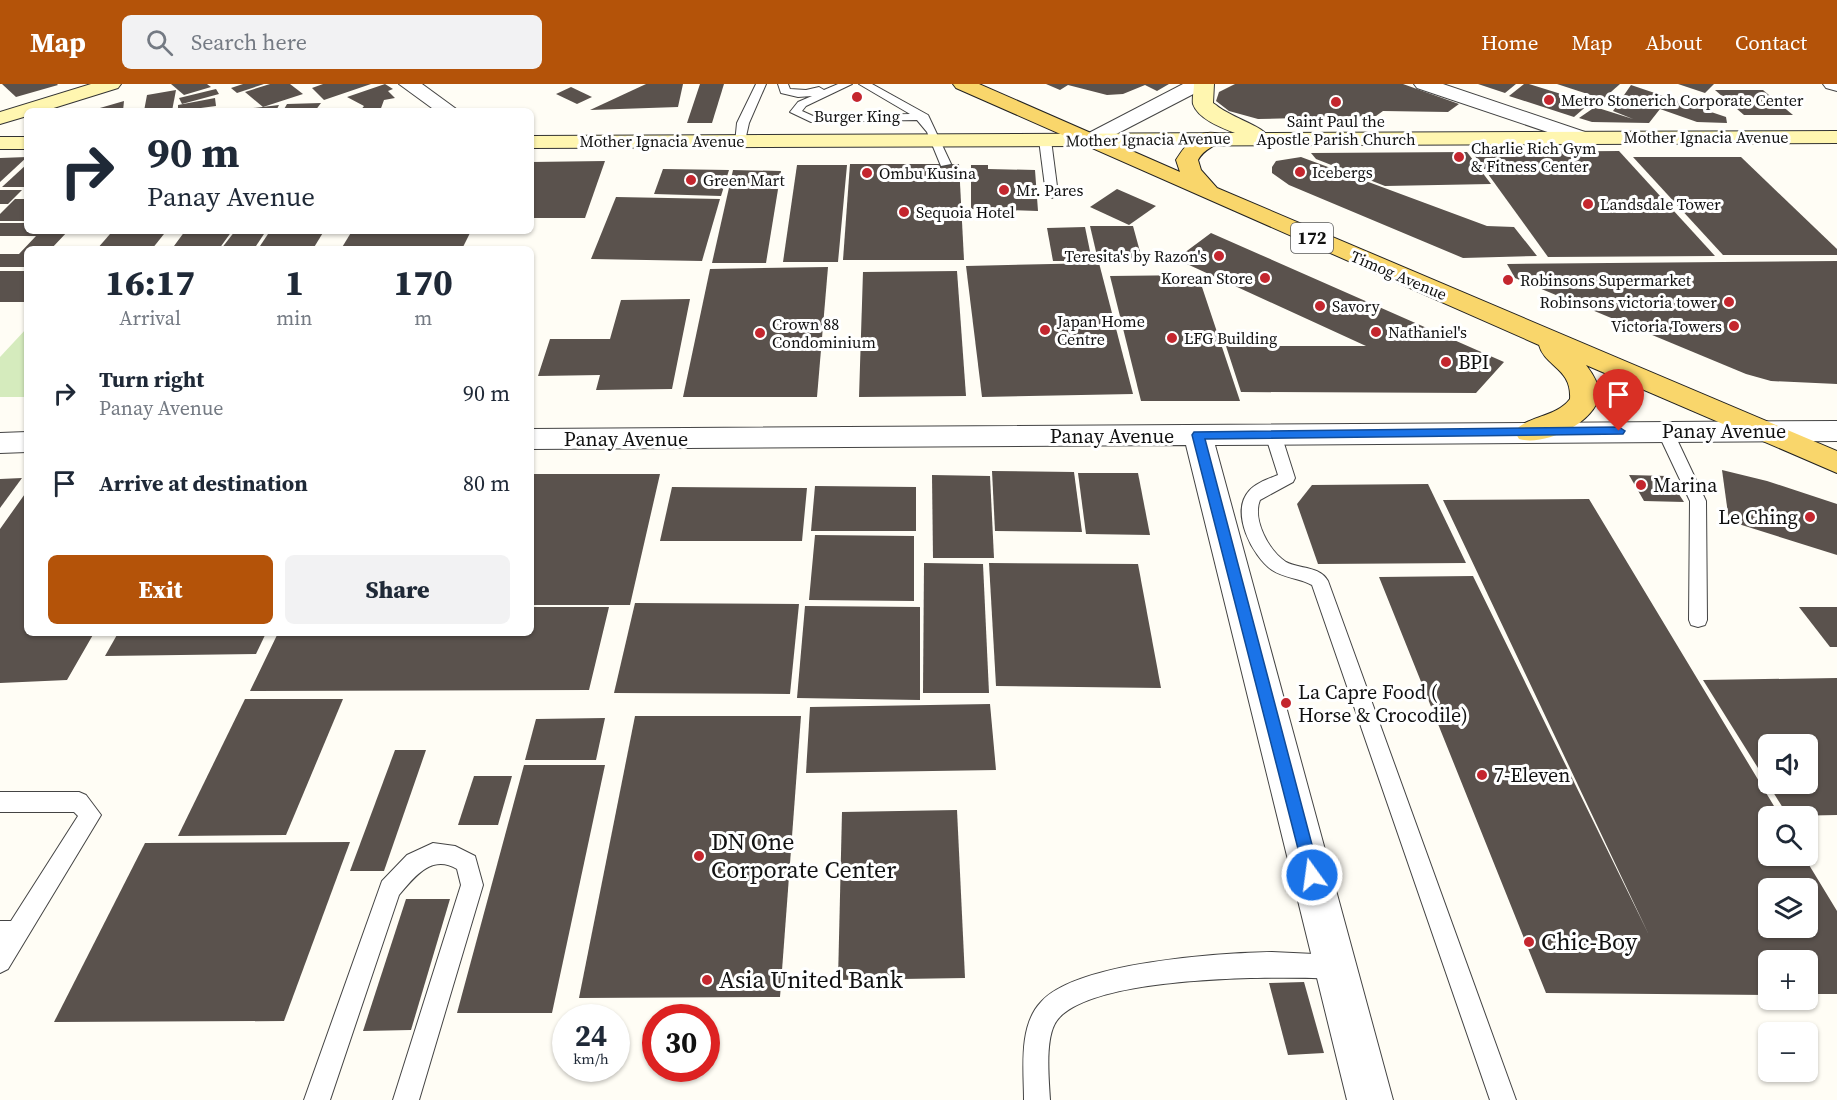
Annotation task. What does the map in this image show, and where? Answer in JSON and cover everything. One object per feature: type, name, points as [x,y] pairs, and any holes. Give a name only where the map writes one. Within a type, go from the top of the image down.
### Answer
[{"type":"main road","name":"Timog Avenue","points":[[963,84],[1209,193],[1837,463]]},
{"type":"main road","points":[[1209,193],[1191,172],[1187,160],[1196,145],[1212,138]]},
{"type":"main road","points":[[1529,432],[1570,417],[1579,410],[1586,397],[1585,385],[1578,373],[1535,334]]},
{"type":"street","points":[[33,108],[111,84]]},
{"type":"street","points":[[409,84],[445,108]]},
{"type":"street","points":[[1090,140],[1198,84]]},
{"type":"street","points":[[1204,84],[1203,104],[1215,116],[1241,129],[1280,138]]},
{"type":"street","points":[[1424,84],[1581,137]]},
{"type":"street","points":[[1833,84],[1837,85]]},
{"type":"street","points":[[0,118],[24,111]]},
{"type":"street","name":"Mother Ignacia Avenue","points":[[534,142],[1837,137]]},
{"type":"street","points":[[0,143],[24,143]]},
{"type":"street","name":"Panay Avenue","points":[[534,439],[1837,430]]},
{"type":"street","points":[[1198,435],[1370,1100]]},
{"type":"street","points":[[0,443],[24,442]]},
{"type":"lane","points":[[739,141],[743,123],[760,84]]},
{"type":"lane","points":[[783,84],[785,91],[804,94],[831,84]]},
{"type":"lane","points":[[847,84],[802,104],[795,112],[811,119],[924,117]]},
{"type":"lane","points":[[864,84],[924,117],[938,140],[945,164]]},
{"type":"lane","points":[[1045,140],[1053,194]]},
{"type":"lane","points":[[1665,431],[1698,501],[1698,620]]},
{"type":"lane","points":[[1273,434],[1287,478],[1268,486],[1253,497],[1249,504],[1254,527],[1269,558],[1278,565],[1310,575],[1319,581],[1503,1100]]},
{"type":"lane","points":[[0,802],[79,802],[90,815],[9,932],[0,961]]},
{"type":"lane","points":[[316,1100],[390,889],[409,866],[424,856],[446,852],[456,855],[467,863],[472,885],[406,1100]]},
{"type":"lane","points":[[1037,1100],[1036,1044],[1049,1010],[1066,995],[1132,979],[1210,966],[1271,964],[1336,967]]},
{"type":"green space","points":[[24,331],[24,397],[0,397],[0,357]]},
{"type":"building","points":[[2,84],[57,84],[58,85],[16,97]]},
{"type":"building","points":[[171,84],[207,84],[211,87],[184,95]]},
{"type":"building","points":[[243,84],[264,84],[237,93],[231,88]]},
{"type":"building","points":[[270,84],[290,84],[303,94],[263,107],[245,92]]},
{"type":"building","points":[[323,84],[371,84],[324,100],[312,88]]},
{"type":"building","points":[[385,84],[393,89],[388,91],[395,98],[384,100],[381,108],[362,108],[364,106],[347,97]]},
{"type":"building","points":[[646,84],[683,84],[678,107],[590,110]]},
{"type":"building","points":[[700,84],[724,84],[712,123],[687,123]]},
{"type":"building","points":[[1046,84],[1169,84],[1157,91],[1145,85],[1123,94],[1107,95],[1068,85],[1060,90]]},
{"type":"building","name":"Saint Paul the Apostle Parish Church","points":[[1235,84],[1403,84],[1459,104],[1448,112],[1383,111],[1376,116],[1258,119],[1229,111],[1216,101],[1219,92]]},
{"type":"building","points":[[1478,84],[1516,84],[1505,93]]},
{"type":"building","name":"Metro Stonerich Corporate Center","points":[[1524,84],[1590,103],[1574,117],[1509,96]]},
{"type":"building","points":[[1557,84],[1620,84],[1603,99]]},
{"type":"building","points":[[1678,84],[1714,84],[1705,93]]},
{"type":"building","points":[[1631,85],[1726,117],[1727,123],[1697,122],[1660,109],[1649,123],[1592,122],[1579,118],[1595,107],[1633,119],[1613,111]]},
{"type":"building","points":[[571,87],[592,97],[577,104],[556,94]]},
{"type":"building","points":[[216,89],[219,94],[182,104],[179,98]]},
{"type":"building","points":[[176,90],[173,108],[145,108],[147,95]]},
{"type":"building","points":[[1715,90],[1763,90],[1793,115],[1744,115]]},
{"type":"building","points":[[215,98],[216,106],[178,108],[178,105]]},
{"type":"building","points":[[124,101],[123,108],[100,108]]},
{"type":"building","points":[[321,103],[317,108],[285,108],[287,104]]},
{"type":"building","points":[[279,105],[278,108],[253,108]]},
{"type":"building","name":"Landsdale Tower","points":[[1619,151],[1715,256],[1548,257],[1472,152]]},
{"type":"building","points":[[1467,152],[1491,184],[1385,186],[1316,159],[1311,153]]},
{"type":"building","points":[[24,157],[24,160],[0,182],[0,158]]},
{"type":"building","points":[[1301,157],[1487,226],[1514,227],[1537,256],[1463,258],[1289,185],[1272,173],[1272,167],[1276,161]]},
{"type":"building","points":[[1633,157],[1741,157],[1837,249],[1837,255],[1723,255]]},
{"type":"building","points":[[605,161],[585,218],[534,218],[534,162]]},
{"type":"building","name":"Sequoia Hotel","points":[[850,164],[959,164],[964,260],[843,260]]},
{"type":"building","points":[[797,165],[847,165],[838,262],[783,262]]},
{"type":"building","name":"Mr. Pares","points":[[971,165],[988,165],[988,169],[1035,170],[1038,211],[971,209]]},
{"type":"building","points":[[24,167],[24,187],[2,187]]},
{"type":"building","points":[[663,169],[729,170],[721,196],[654,194]]},
{"type":"building","points":[[733,170],[781,171],[766,263],[712,263]]},
{"type":"building","points":[[1117,189],[1156,206],[1129,225],[1090,207]]},
{"type":"building","points":[[0,190],[22,190],[8,204],[0,204]]},
{"type":"building","points":[[616,197],[720,199],[702,261],[591,259]]},
{"type":"building","points":[[15,199],[24,199],[24,221],[0,221],[0,214]]},
{"type":"building","points":[[0,223],[24,223],[24,234],[65,234],[54,246],[27,246],[36,236],[0,236]]},
{"type":"building","points":[[1090,226],[1133,226],[1142,259],[1098,260]]},
{"type":"building","points":[[1085,227],[1092,261],[1053,261],[1047,228]]},
{"type":"building","points":[[1211,233],[1504,362],[1476,393],[1241,392],[1226,346],[1366,346],[1176,259]]},
{"type":"building","points":[[110,234],[164,234],[154,246],[100,246]]},
{"type":"building","points":[[183,234],[230,234],[221,246],[174,246]]},
{"type":"building","points":[[233,234],[264,234],[256,246],[223,246]]},
{"type":"building","points":[[268,234],[322,234],[315,246],[260,246]]},
{"type":"building","points":[[350,234],[470,234],[464,246],[343,246]]},
{"type":"building","points":[[24,249],[24,267],[0,267],[0,254],[19,254]]},
{"type":"building","name":"Victoria Towers","points":[[1837,261],[1837,384],[1771,381],[1746,374],[1515,278],[1507,264]]},
{"type":"building","name":"Japan Home Centre","points":[[1099,263],[1133,394],[982,397],[966,266]]},
{"type":"building","name":"Crown 88 Condominium","points":[[828,267],[817,397],[683,397],[710,269]]},
{"type":"building","points":[[0,271],[24,271],[24,302],[0,302]]},
{"type":"building","points":[[957,271],[966,396],[859,397],[863,272]]},
{"type":"building","name":"LFG Building","points":[[1198,275],[1240,401],[1141,401],[1110,276]]},
{"type":"building","points":[[690,299],[672,389],[596,390],[600,375],[538,376],[550,339],[610,339],[621,300]]},
{"type":"building","points":[[1722,470],[1767,481],[1837,504],[1837,555],[1729,521]]},
{"type":"building","points":[[992,471],[1074,472],[1082,532],[995,531]]},
{"type":"building","points":[[1078,473],[1138,473],[1150,535],[1086,534]]},
{"type":"building","points":[[534,474],[660,474],[630,605],[534,605]]},
{"type":"building","points":[[932,475],[990,476],[994,558],[933,558]]},
{"type":"building","points":[[1629,475],[1667,476],[1684,502],[1644,501]]},
{"type":"building","points":[[22,478],[0,508],[0,479]]},
{"type":"building","points":[[1428,484],[1466,563],[1318,564],[1297,504],[1312,485]]},
{"type":"building","points":[[815,486],[916,487],[916,531],[811,531]]},
{"type":"building","points":[[672,487],[807,488],[802,541],[660,541]]},
{"type":"building","points":[[24,495],[24,636],[92,636],[67,680],[0,683],[0,529]]},
{"type":"building","points":[[1589,499],[1758,779],[1758,794],[1767,794],[1774,806],[1758,806],[1758,866],[1810,866],[1817,878],[1758,878],[1758,938],[1818,938],[1818,880],[1837,911],[1837,994],[1818,994],[1818,950],[1758,950],[1758,995],[1546,993],[1379,577],[1473,576],[1649,935],[1443,500]]},
{"type":"building","points":[[815,535],[914,536],[914,601],[809,600]]},
{"type":"building","points":[[924,563],[983,564],[989,693],[923,693]]},
{"type":"building","points":[[989,563],[1138,564],[1161,688],[996,686]]},
{"type":"building","points":[[635,603],[799,604],[790,694],[614,693]]},
{"type":"building","points":[[805,606],[920,607],[920,700],[797,698]]},
{"type":"building","points":[[534,607],[609,607],[589,690],[250,691],[277,636],[534,636]]},
{"type":"building","points":[[1799,607],[1837,607],[1837,647],[1830,647]]},
{"type":"building","points":[[116,636],[265,636],[256,654],[105,656]]},
{"type":"building","points":[[1837,678],[1837,815],[1818,815],[1818,806],[1782,806],[1774,794],[1818,794],[1818,734],[1758,734],[1758,768],[1703,680]]},
{"type":"building","points":[[245,699],[343,699],[286,835],[178,836]]},
{"type":"building","points":[[990,704],[996,770],[806,773],[810,707]]},
{"type":"building","name":"DN One Corporate Center","points":[[635,716],[801,716],[780,997],[579,998]]},
{"type":"building","points":[[605,718],[596,760],[525,760],[536,719]]},
{"type":"building","points":[[395,750],[426,750],[384,871],[350,871]]},
{"type":"building","points":[[524,765],[605,765],[554,1004],[552,1004],[552,1013],[457,1013]]},
{"type":"building","points":[[474,776],[512,776],[498,825],[458,825]]},
{"type":"building","points":[[957,810],[965,978],[838,980],[842,812]]},
{"type":"building","points":[[350,842],[284,1021],[54,1022],[145,843]]},
{"type":"building","points":[[406,899],[450,899],[411,1030],[363,1031]]},
{"type":"building","points":[[1304,982],[1324,1053],[1288,1055],[1269,983]]},
{"type":"place","name":"Burger King","points":[[857,97]]},
{"type":"place","name":"Metro Stonerich Corporate Center","points":[[1549,100]]},
{"type":"place","name":"Saint Paul the Apostle Parish Church","points":[[1336,102]]},
{"type":"place","name":"Charlie Rich Gym & Fitness Center","points":[[1459,157]]},
{"type":"place","name":"Icebergs","points":[[1300,172]]},
{"type":"place","name":"Ombu Kusina","points":[[867,173]]},
{"type":"place","name":"Green Mart","points":[[691,180]]},
{"type":"place","name":"Mr. Pares","points":[[1004,190]]},
{"type":"place","name":"Landsdale Tower","points":[[1588,204]]},
{"type":"place","name":"Sequoia Hotel","points":[[904,212]]},
{"type":"place","name":"Teresita's by Razon's","points":[[1219,256]]},
{"type":"place","name":"Korean Store","points":[[1265,278]]},
{"type":"place","name":"Robinsons Supermarket","points":[[1508,280]]},
{"type":"place","name":"Robinsons victoria tower","points":[[1729,302]]},
{"type":"place","name":"Savory","points":[[1320,306]]},
{"type":"place","name":"Victoria Towers","points":[[1734,326]]},
{"type":"place","name":"Japan Home Centre","points":[[1045,330]]},
{"type":"place","name":"Nathaniel's","points":[[1376,332]]},
{"type":"place","name":"Crown 88 Condominium","points":[[760,333]]},
{"type":"place","name":"LFG Building","points":[[1172,338]]},
{"type":"place","name":"BPI","points":[[1446,362]]},
{"type":"place","name":"Marina","points":[[1641,485]]},
{"type":"place","name":"Le Ching","points":[[1810,517]]},
{"type":"place","name":"La Capre Food ( Horse & Crocodile)","points":[[1286,703]]},
{"type":"place","name":"7-Eleven","points":[[1482,775]]},
{"type":"place","name":"DN One Corporate Center","points":[[699,856]]},
{"type":"place","name":"Chic-Boy","points":[[1529,942]]},
{"type":"place","name":"Asia United Bank","points":[[707,980]]},
{"type":"route","points":[[1312,875],[1198,435],[1619,431]]}]
